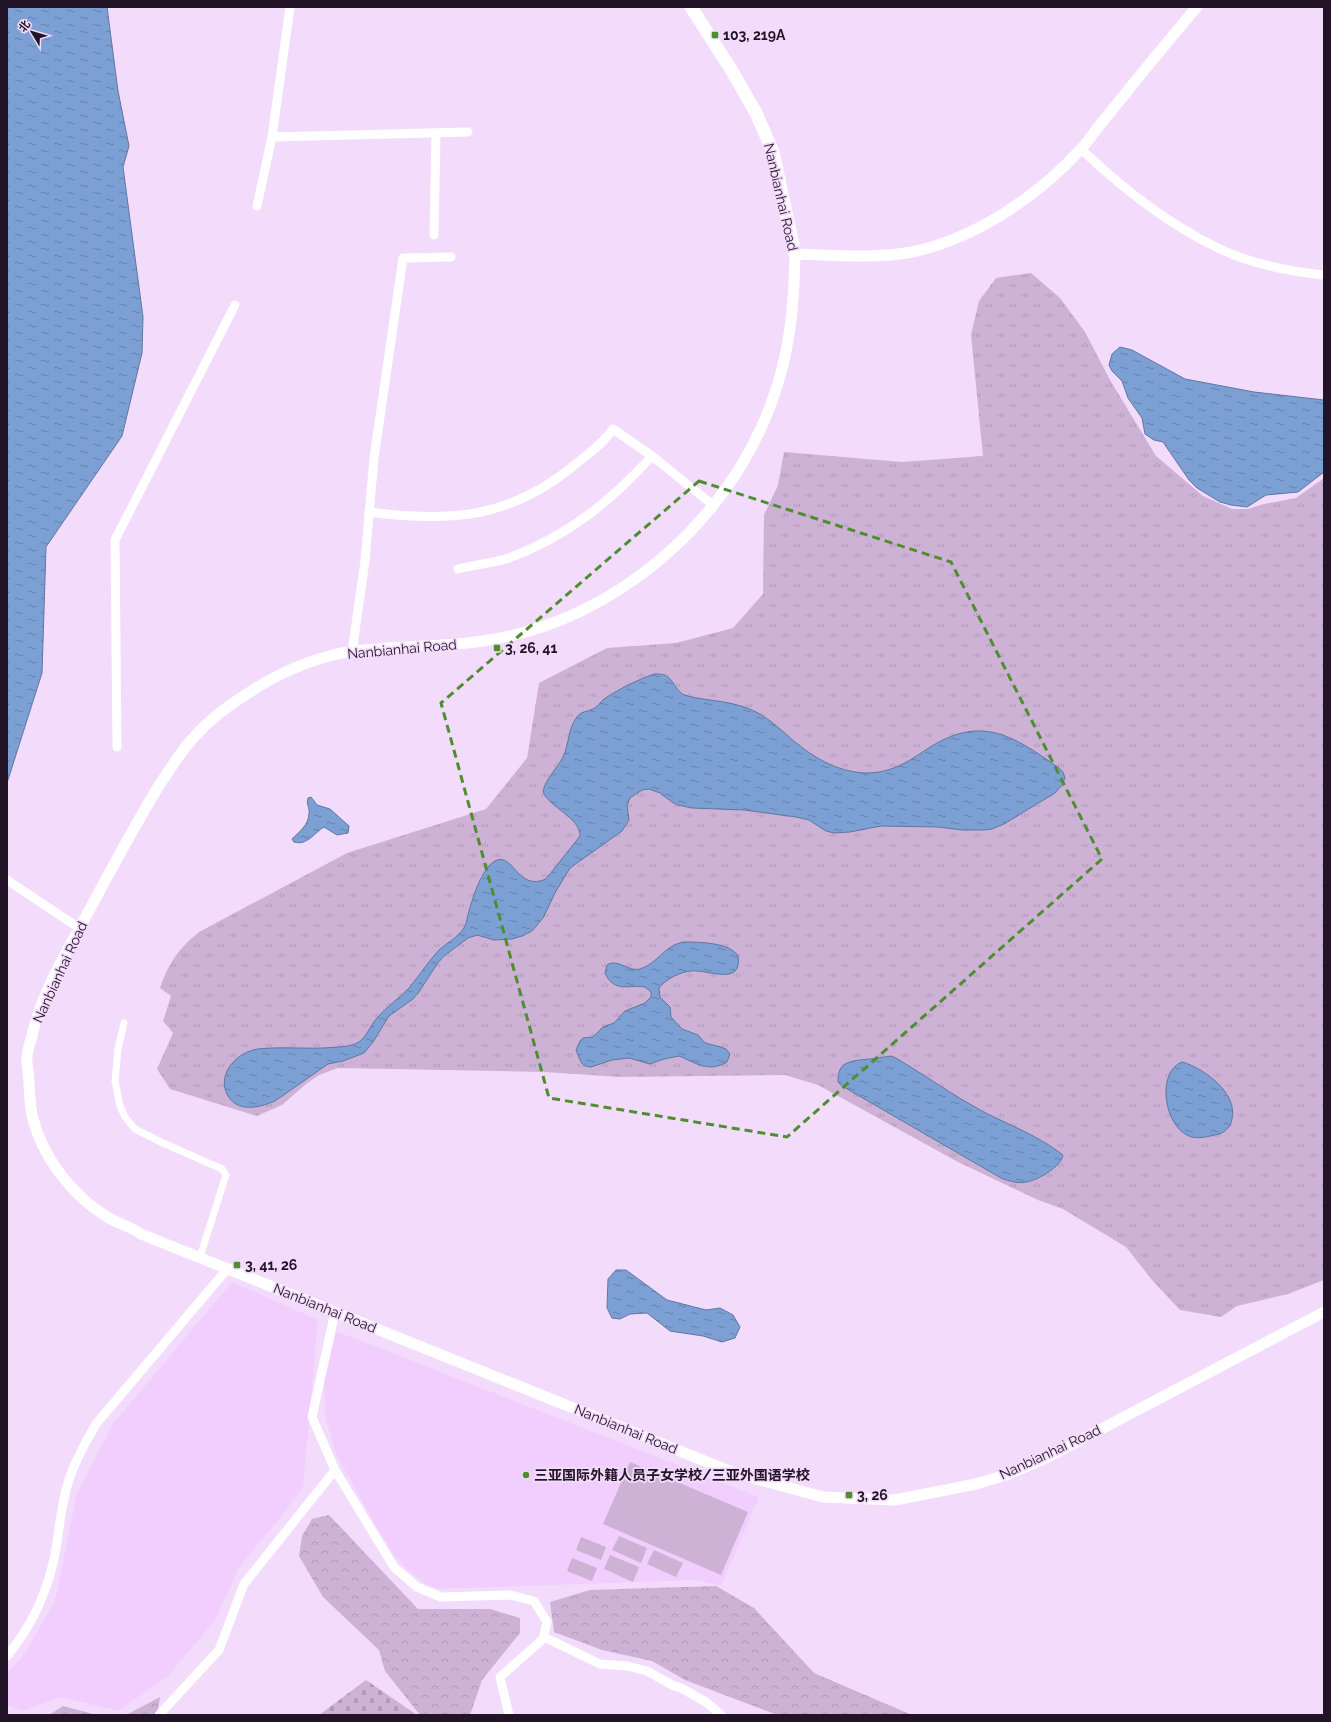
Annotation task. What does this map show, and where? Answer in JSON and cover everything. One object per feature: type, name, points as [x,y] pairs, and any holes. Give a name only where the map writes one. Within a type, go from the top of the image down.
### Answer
[{"type":"main road","name":"Nanbianhai Road","points":[[691,7],[732,71],[749,101],[773,152],[795,254]]},
{"type":"street","points":[[257,206],[272,137],[290,7]]},
{"type":"street","points":[[795,254],[876,255],[912,252],[953,240],[996,218],[1037,190],[1082,148],[1098,126],[1197,7]]},
{"type":"street","points":[[272,137],[468,132]]},
{"type":"street","points":[[434,235],[436,133]]},
{"type":"street","points":[[1082,148],[1108,175],[1159,213],[1216,247],[1246,259],[1280,269],[1324,275]]},
{"type":"street","name":"Nanbianhai Road","points":[[795,254],[791,328],[772,403],[759,433],[735,475],[713,505],[680,541],[655,564],[591,606],[541,628],[492,640],[453,645],[382,648],[336,654],[300,665],[252,690],[222,712],[194,737],[177,759],[148,804],[79,928],[36,1017],[26,1058],[32,1112],[39,1136],[64,1178],[82,1198],[110,1218],[141,1234],[732,1472],[823,1497],[895,1500],[976,1484],[1006,1475],[1048,1457],[1324,1312]]},
{"type":"street","points":[[352,652],[365,561],[374,458],[403,258],[451,257]]},
{"type":"street","points":[[117,747],[115,540],[235,306]]},
{"type":"street","points":[[369,512],[398,516],[437,518],[464,516],[500,508],[524,499],[563,474],[601,442],[612,429],[652,456],[713,505]]},
{"type":"street","points":[[458,569],[507,558],[542,544],[572,527],[589,515],[617,491],[652,456]]},
{"type":"street","points":[[7,880],[79,928]]},
{"type":"street","points":[[124,1023],[118,1049],[115,1081],[120,1106],[126,1117],[136,1129],[163,1143],[222,1168],[226,1175],[200,1257]]},
{"type":"street","points":[[7,1656],[21,1639],[36,1611],[48,1580],[56,1548],[60,1515],[69,1479],[86,1440],[100,1418],[228,1268]]},
{"type":"street","points":[[335,1312],[312,1417],[335,1470],[394,1567],[417,1587],[441,1597],[510,1594],[534,1601],[547,1622],[543,1639],[500,1677],[509,1715]]},
{"type":"street","points":[[159,1715],[219,1650],[244,1584],[335,1470]]},
{"type":"street","points":[[544,1637],[600,1664],[627,1666],[647,1671],[700,1699],[721,1715]]},
{"type":"highlighted area","points":[[699,481],[951,562],[1102,859],[787,1137],[549,1098],[441,703]]},
{"type":"shaded area","points":[[232,1282],[318,1320],[303,1487],[240,1566],[215,1620],[168,1676],[118,1711],[61,1697],[22,1711],[7,1705],[7,1674],[25,1653],[55,1601],[77,1493],[113,1424]]},
{"type":"shaded area","name":"三亚国际外籍人员子女学校/三亚外国语学校","points":[[336,1332],[759,1497],[721,1586],[697,1580],[440,1589],[428,1585],[410,1572],[395,1556],[375,1524],[336,1454],[325,1416],[324,1381]]},
{"type":"green space","points":[[1031,273],[1060,298],[1085,332],[1110,380],[1156,456],[1203,496],[1232,509],[1248,509],[1264,504],[1296,498],[1324,478],[1324,1280],[1288,1294],[1237,1306],[1221,1317],[1180,1310],[1152,1280],[1126,1247],[1063,1209],[1038,1200],[958,1162],[818,1085],[785,1075],[621,1077],[544,1072],[338,1068],[319,1075],[282,1105],[257,1116],[170,1089],[157,1069],[173,1033],[163,1021],[171,996],[160,988],[167,971],[185,944],[199,932],[347,853],[486,809],[527,758],[539,683],[607,648],[676,643],[733,628],[763,594],[764,515],[778,485],[784,452],[902,462],[983,456],[971,335],[979,301],[996,278]]},
{"type":"green space","points":[[630,1462],[748,1512],[721,1575],[603,1524]]},
{"type":"green space","points":[[329,1515],[418,1609],[490,1609],[520,1618],[520,1633],[482,1680],[470,1715],[420,1715],[385,1671],[379,1650],[323,1597],[299,1556],[302,1536],[312,1519]]},
{"type":"green space","points":[[619,1536],[647,1548],[641,1563],[612,1550]]},
{"type":"green space","points":[[581,1537],[606,1547],[601,1560],[576,1550]]},
{"type":"green space","points":[[654,1550],[683,1563],[676,1577],[647,1564]]},
{"type":"green space","points":[[610,1555],[639,1567],[633,1582],[604,1569]]},
{"type":"green space","points":[[572,1558],[597,1568],[592,1581],[567,1571]]},
{"type":"green space","points":[[716,1586],[754,1608],[814,1673],[912,1715],[777,1715],[685,1680],[652,1661],[602,1650],[554,1632],[550,1602],[590,1590]]},
{"type":"green space","points":[[366,1680],[417,1715],[319,1715]]},
{"type":"green space","points":[[160,1697],[157,1715],[126,1715]]},
{"type":"green space","points":[[63,1706],[97,1715],[49,1715]]},
{"type":"water","points":[[7,7],[107,7],[118,91],[129,146],[123,167],[143,317],[142,353],[122,436],[46,547],[42,673],[7,783]]},
{"type":"water","points":[[1120,347],[1132,350],[1185,379],[1254,392],[1324,400],[1324,472],[1298,492],[1266,495],[1247,507],[1220,502],[1197,488],[1189,480],[1163,442],[1154,440],[1145,434],[1142,418],[1128,398],[1122,381],[1112,371],[1109,365],[1112,354]]},
{"type":"water","points":[[654,674],[661,674],[669,678],[684,695],[731,703],[758,713],[770,721],[797,744],[824,762],[844,770],[875,773],[891,769],[899,766],[946,738],[964,733],[980,731],[996,733],[1011,738],[1026,746],[1059,768],[1063,772],[1065,778],[1062,785],[1055,793],[1004,824],[992,829],[983,830],[962,830],[938,827],[881,826],[850,832],[834,833],[826,831],[809,820],[796,817],[744,810],[692,808],[678,805],[660,793],[649,789],[642,790],[630,798],[627,805],[629,820],[622,831],[570,868],[556,891],[543,918],[532,931],[512,939],[494,940],[477,935],[468,938],[444,956],[413,999],[389,1016],[373,1042],[364,1053],[343,1061],[328,1064],[275,1101],[262,1106],[242,1106],[231,1100],[227,1094],[225,1086],[227,1071],[236,1059],[243,1054],[258,1049],[268,1048],[344,1047],[359,1042],[365,1036],[375,1020],[409,988],[439,950],[462,931],[466,924],[473,898],[482,876],[495,861],[501,859],[506,861],[528,880],[536,882],[546,879],[580,836],[579,829],[575,823],[552,803],[543,792],[546,783],[563,757],[574,721],[580,714],[598,706],[604,699],[635,682]]},
{"type":"water","points":[[311,797],[317,805],[330,809],[349,826],[348,833],[337,835],[324,827],[307,841],[299,843],[294,842],[292,839],[303,828],[309,817],[308,798]]},
{"type":"water","points":[[683,942],[721,945],[734,951],[738,956],[738,965],[735,971],[730,974],[691,971],[678,974],[669,979],[659,988],[660,997],[670,1007],[671,1017],[682,1029],[698,1035],[705,1043],[726,1049],[730,1054],[727,1062],[714,1067],[708,1067],[679,1056],[650,1064],[629,1058],[612,1060],[591,1067],[585,1066],[581,1062],[576,1050],[580,1041],[583,1038],[593,1037],[603,1027],[614,1023],[625,1011],[645,1003],[651,997],[651,992],[645,987],[623,987],[613,984],[605,973],[607,965],[615,963],[632,969],[640,969],[646,967],[671,947]]},
{"type":"water","points":[[891,1056],[971,1105],[1024,1131],[1054,1148],[1063,1155],[1062,1159],[1054,1168],[1031,1181],[1020,1183],[1001,1178],[842,1086],[838,1082],[840,1069],[847,1063],[857,1060]]},
{"type":"water","points":[[1182,1062],[1191,1065],[1209,1076],[1225,1091],[1230,1100],[1232,1119],[1231,1124],[1224,1132],[1196,1138],[1189,1136],[1180,1130],[1174,1122],[1166,1099],[1166,1087],[1169,1076],[1174,1068]]},
{"type":"water","points":[[616,1270],[626,1270],[667,1300],[706,1310],[720,1308],[733,1315],[740,1327],[735,1338],[722,1342],[703,1336],[670,1331],[647,1313],[630,1314],[620,1319],[612,1318],[607,1308],[608,1279]]},
{"type":"place","name":"103, 219A","points":[[715,35]]},
{"type":"place","name":"3, 26, 41","points":[[497,648]]},
{"type":"place","name":"3, 41, 26","points":[[237,1265]]},
{"type":"place","name":"三亚国际外籍人员子女学校/三亚外国语学校","points":[[526,1475]]},
{"type":"place","name":"3, 26","points":[[849,1495]]}]
